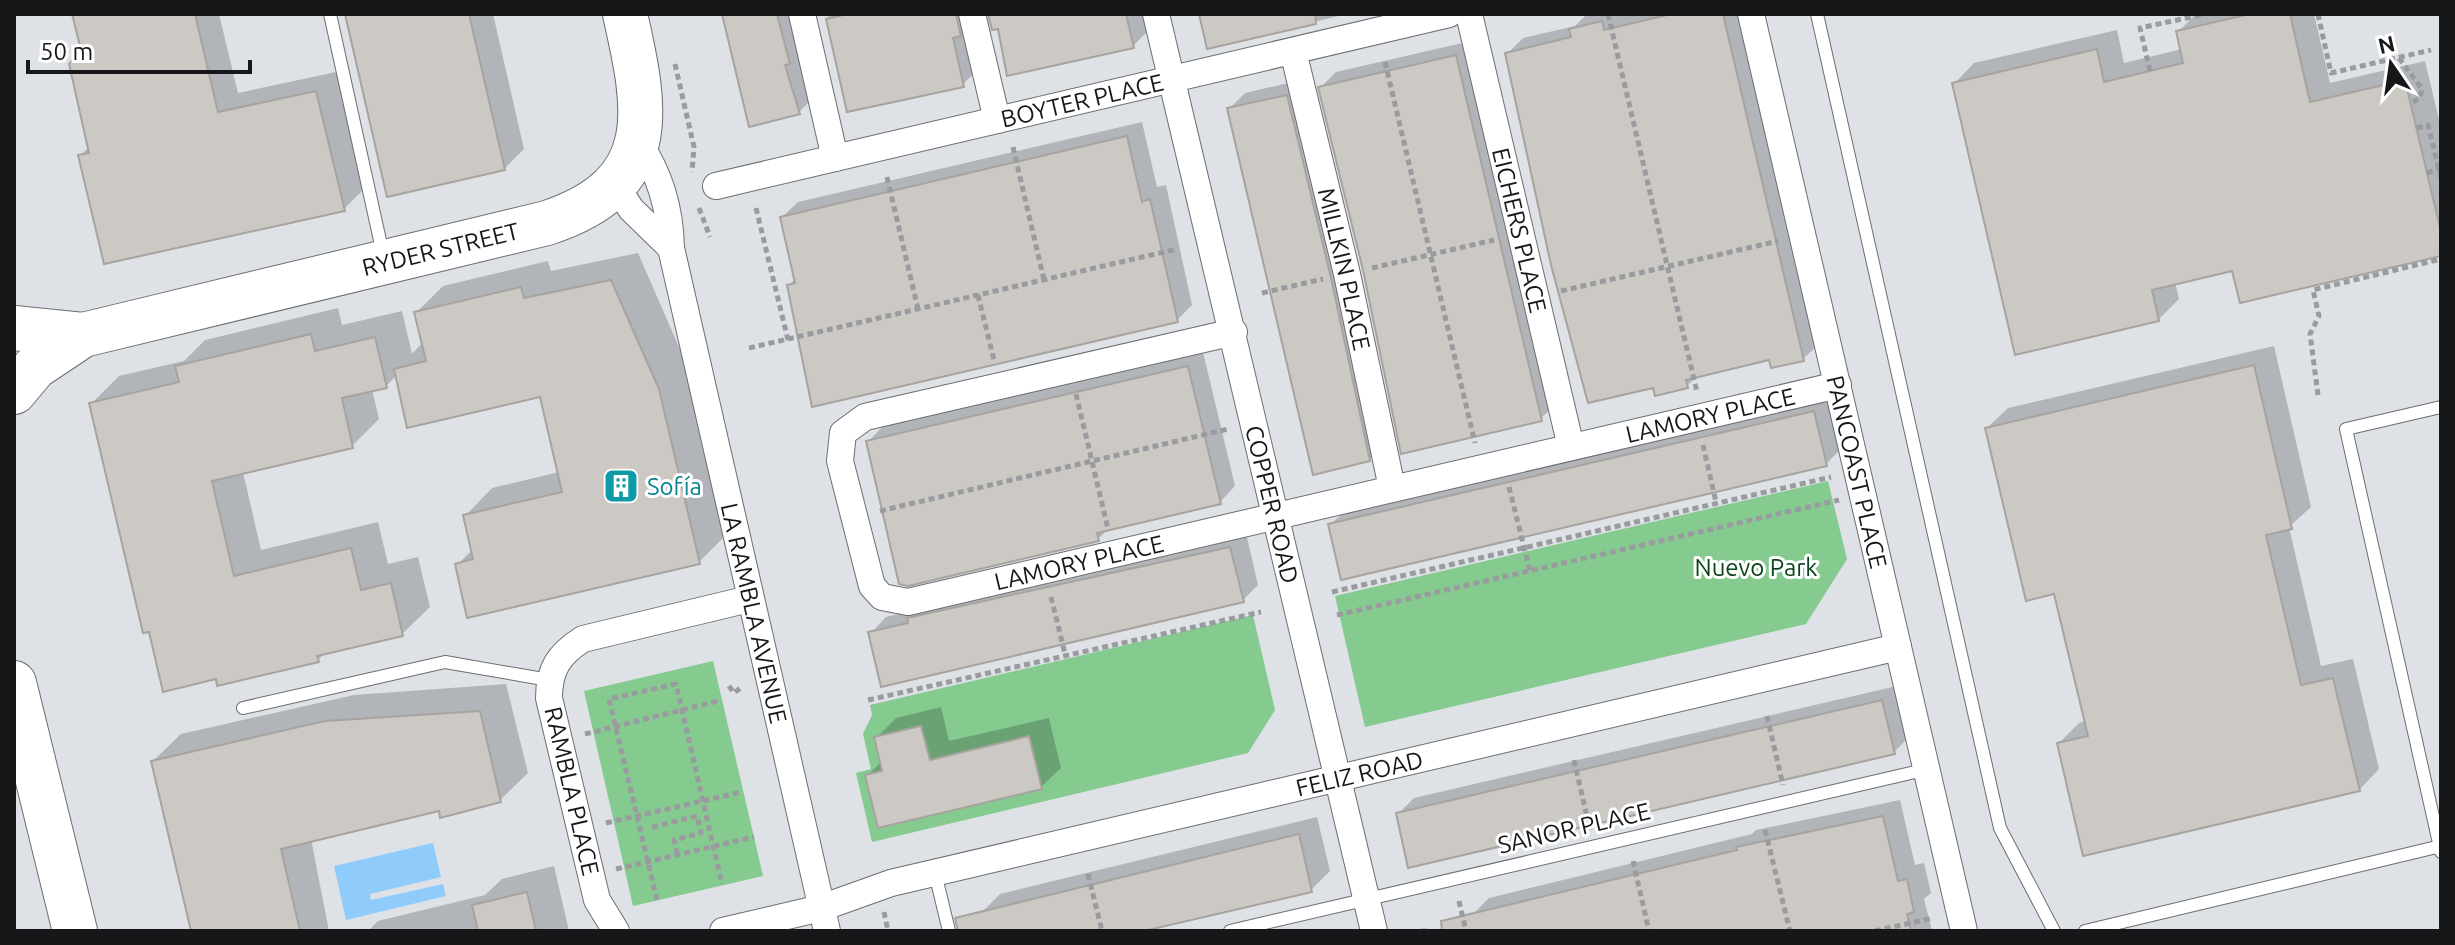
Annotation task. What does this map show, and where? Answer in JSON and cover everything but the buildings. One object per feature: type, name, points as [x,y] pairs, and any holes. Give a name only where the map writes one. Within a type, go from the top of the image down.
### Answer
[{"type":"highway","name":"RYDER STREET","points":[[83,335],[567,217],[596,202],[631,160],[638,141],[641,91],[625,14]]},
{"type":"highway","points":[[14,328],[83,335]]},
{"type":"highway","points":[[14,392],[35,367],[83,335]]},
{"type":"highway","points":[[14,683],[75,931]]},
{"type":"street","points":[[802,14],[835,158]]},
{"type":"street","points":[[972,14],[997,120]]},
{"type":"street","name":"COPPER ROAD","points":[[1156,14],[1374,931]]},
{"type":"street","name":"BOYTER PLACE","points":[[701,190],[1449,14]]},
{"type":"street","name":"EICHERS PLACE","points":[[1469,14],[1571,447]]},
{"type":"street","name":"PANCOAST PLACE","points":[[1751,14],[1964,931]]},
{"type":"street","name":"MILLKIN PLACE","points":[[1293,51],[1347,274],[1392,488]]},
{"type":"street","name":"LA RAMBLA AVENUE","points":[[638,141],[657,170],[670,218],[671,248],[824,920]]},
{"type":"street","points":[[614,183],[631,209],[671,248]]},
{"type":"street","name":"LAMORY PLACE","points":[[1234,332],[865,417],[843,433],[839,445],[866,574],[882,597],[908,602],[1838,385]]},
{"type":"street","name":"RAMBLA PLACE","points":[[616,931],[597,900],[549,698],[549,680],[555,663],[566,650],[583,639],[749,599]]},
{"type":"street","name":"FELIZ ROAD","points":[[824,920],[891,883],[1898,647]]},
{"type":"street","points":[[723,931],[824,920]]},
{"type":"lane","points":[[330,14],[384,261]]},
{"type":"lane","points":[[1817,14],[2000,828],[2054,931]]},
{"type":"lane","points":[[2085,931],[2441,848],[2346,429],[2441,407]]},
{"type":"lane","points":[[243,708],[445,662],[549,680]]},
{"type":"lane","name":"SANOR PLACE","points":[[1230,931],[1928,769]]},
{"type":"lane","points":[[935,873],[949,931]]},
{"type":"path","points":[[1608,14],[1700,416],[1716,502]]},
{"type":"path","points":[[2150,71],[2140,28],[2205,14]]},
{"type":"path","points":[[2318,14],[2331,73],[2431,50]]},
{"type":"path","points":[[2399,58],[2422,89],[2420,98],[2411,103]]},
{"type":"path","points":[[674,60],[710,237]]},
{"type":"path","points":[[1385,62],[1477,448]]},
{"type":"path","points":[[2417,128],[2428,125],[2441,178]]},
{"type":"path","points":[[1013,147],[1044,280]]},
{"type":"path","points":[[2427,173],[2439,169]]},
{"type":"path","points":[[887,177],[918,309]]},
{"type":"path","points":[[756,208],[788,340]]},
{"type":"path","points":[[1262,293],[1521,234]]},
{"type":"path","points":[[1536,297],[1802,236]]},
{"type":"path","points":[[749,348],[1177,249]]},
{"type":"path","points":[[2318,395],[2310,334],[2319,316],[2313,290],[2441,259]]},
{"type":"path","points":[[978,295],[996,370]]},
{"type":"path","points":[[1071,370],[1114,554]]},
{"type":"path","points":[[871,513],[1253,424]]},
{"type":"path","points":[[1504,462],[1530,571]]},
{"type":"path","points":[[1332,592],[1833,477]]},
{"type":"path","points":[[1337,615],[1853,497]]},
{"type":"path","points":[[1045,570],[1065,654]]},
{"type":"path","points":[[868,700],[1261,612]]},
{"type":"path","points":[[657,900],[609,699],[676,684],[722,884]]},
{"type":"path","points":[[585,734],[718,701]]},
{"type":"path","points":[[1767,716],[1787,802]]},
{"type":"path","points":[[1574,760],[1594,846]]},
{"type":"path","points":[[606,824],[742,792]]},
{"type":"path","points":[[652,827],[697,816],[701,833],[674,840],[677,854]]},
{"type":"path","points":[[1765,830],[1790,931]]},
{"type":"path","points":[[616,869],[754,837]]},
{"type":"path","points":[[1633,861],[1649,931]]},
{"type":"path","points":[[1088,874],[1102,931]]},
{"type":"path","points":[[1459,901],[1466,931]]},
{"type":"path","points":[[883,909],[888,931]]},
{"type":"path","points":[[1875,931],[1939,916]]},
{"type":"path","points":[[1421,931],[1430,931]]},
{"type":"green space","name":"Nuevo Park","points":[[1828,481],[1847,559],[1806,624],[1365,727],[1335,596]]},
{"type":"green space","points":[[1253,615],[1275,710],[1248,753],[872,842],[856,773],[871,769],[863,734],[872,715],[870,705]]},
{"type":"green space","points":[[713,661],[763,876],[633,906],[584,691]]},
{"type":"water","points":[[433,843],[441,877],[370,894],[371,900],[443,884],[446,896],[346,920],[334,866]]},
{"type":"place","name":"Sofía","points":[[621,486]]}]
